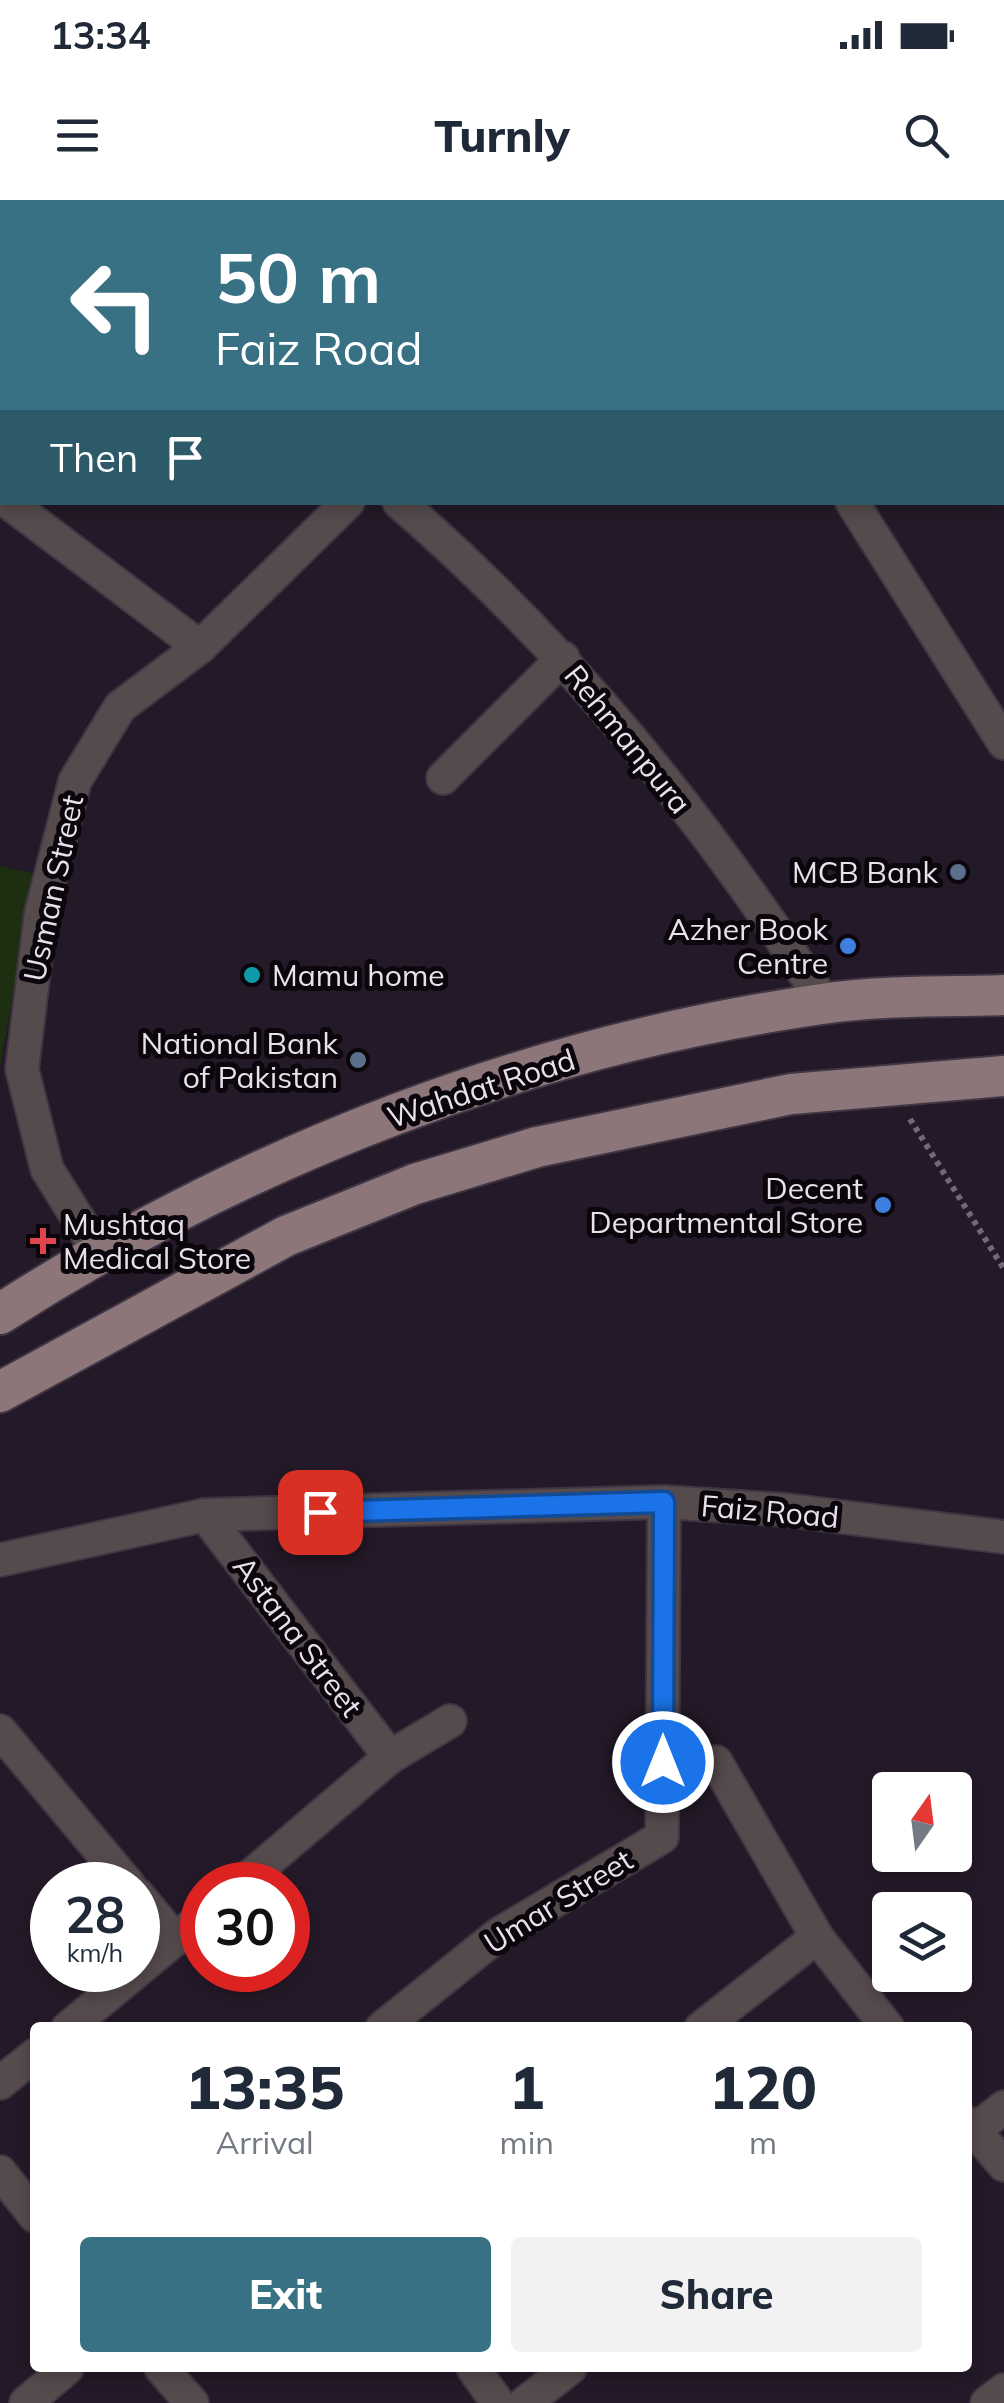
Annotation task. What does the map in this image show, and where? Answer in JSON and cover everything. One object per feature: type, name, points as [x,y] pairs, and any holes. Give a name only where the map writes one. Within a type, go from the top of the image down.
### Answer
[{"type":"main road","name":"Wahdat Road","points":[[0,1314],[98,1251],[224,1186],[416,1106],[631,1041],[824,1003],[1004,995]]},
{"type":"main road","points":[[0,1392],[286,1236],[415,1184],[556,1143],[791,1094],[1004,1076]]},
{"type":"street","points":[[11,505],[200,647]]},
{"type":"street","name":"Usman Street","points":[[98,1251],[47,1168],[22,1069],[41,914],[75,781],[120,707],[200,647],[345,505]]},
{"type":"street","name":"Rehmanpura","points":[[402,505],[456,551],[563,658],[628,731],[740,878],[824,1003]]},
{"type":"street","points":[[854,505],[1004,742]]},
{"type":"street","points":[[443,778],[563,658]]},
{"type":"street","name":"Faiz Road","points":[[0,1560],[205,1515],[664,1502],[786,1510],[1004,1537]]},
{"type":"street","name":"Umar Street","points":[[390,2022],[500,1934],[662,1837],[664,1502]]},
{"type":"street","name":"Astana Street","points":[[205,1515],[390,1757]]},
{"type":"street","points":[[267,1862],[390,1757],[450,1721]]},
{"type":"street","points":[[0,1731],[110,1862]]},
{"type":"street","points":[[716,1762],[817,1938],[883,2022]]},
{"type":"street","points":[[160,1922],[175,1940]]},
{"type":"street","points":[[75,2022],[180,1936]]},
{"type":"street","points":[[708,2022],[817,1938]]},
{"type":"street","points":[[0,2083],[30,2059]]},
{"type":"street","points":[[972,2127],[1004,2108]]},
{"type":"street","points":[[972,2129],[1004,2166]]},
{"type":"street","points":[[0,2172],[30,2210]]},
{"type":"street","points":[[26,2403],[62,2372]]},
{"type":"street","points":[[165,2372],[192,2403]]},
{"type":"street","points":[[476,2372],[498,2403]]},
{"type":"street","points":[[525,2403],[565,2372]]},
{"type":"street","points":[[987,2403],[1004,2390]]},
{"type":"path","points":[[888,1084],[1004,1269]]},
{"type":"green space","points":[[0,866],[34,874],[0,1068]]},
{"type":"place","name":"MCB Bank","points":[[958,872]]},
{"type":"place","name":"Azher Book Centre","points":[[848,946]]},
{"type":"place","name":"Mamu home","points":[[252,975]]},
{"type":"place","name":"National Bank of Pakistan","points":[[358,1060]]},
{"type":"place","name":"Decent Departmental Store","points":[[883,1205]]},
{"type":"place","name":"Mushtaq Medical Store","points":[[43,1241]]},
{"type":"route","points":[[320,1512],[664,1502],[663,1762]]}]
